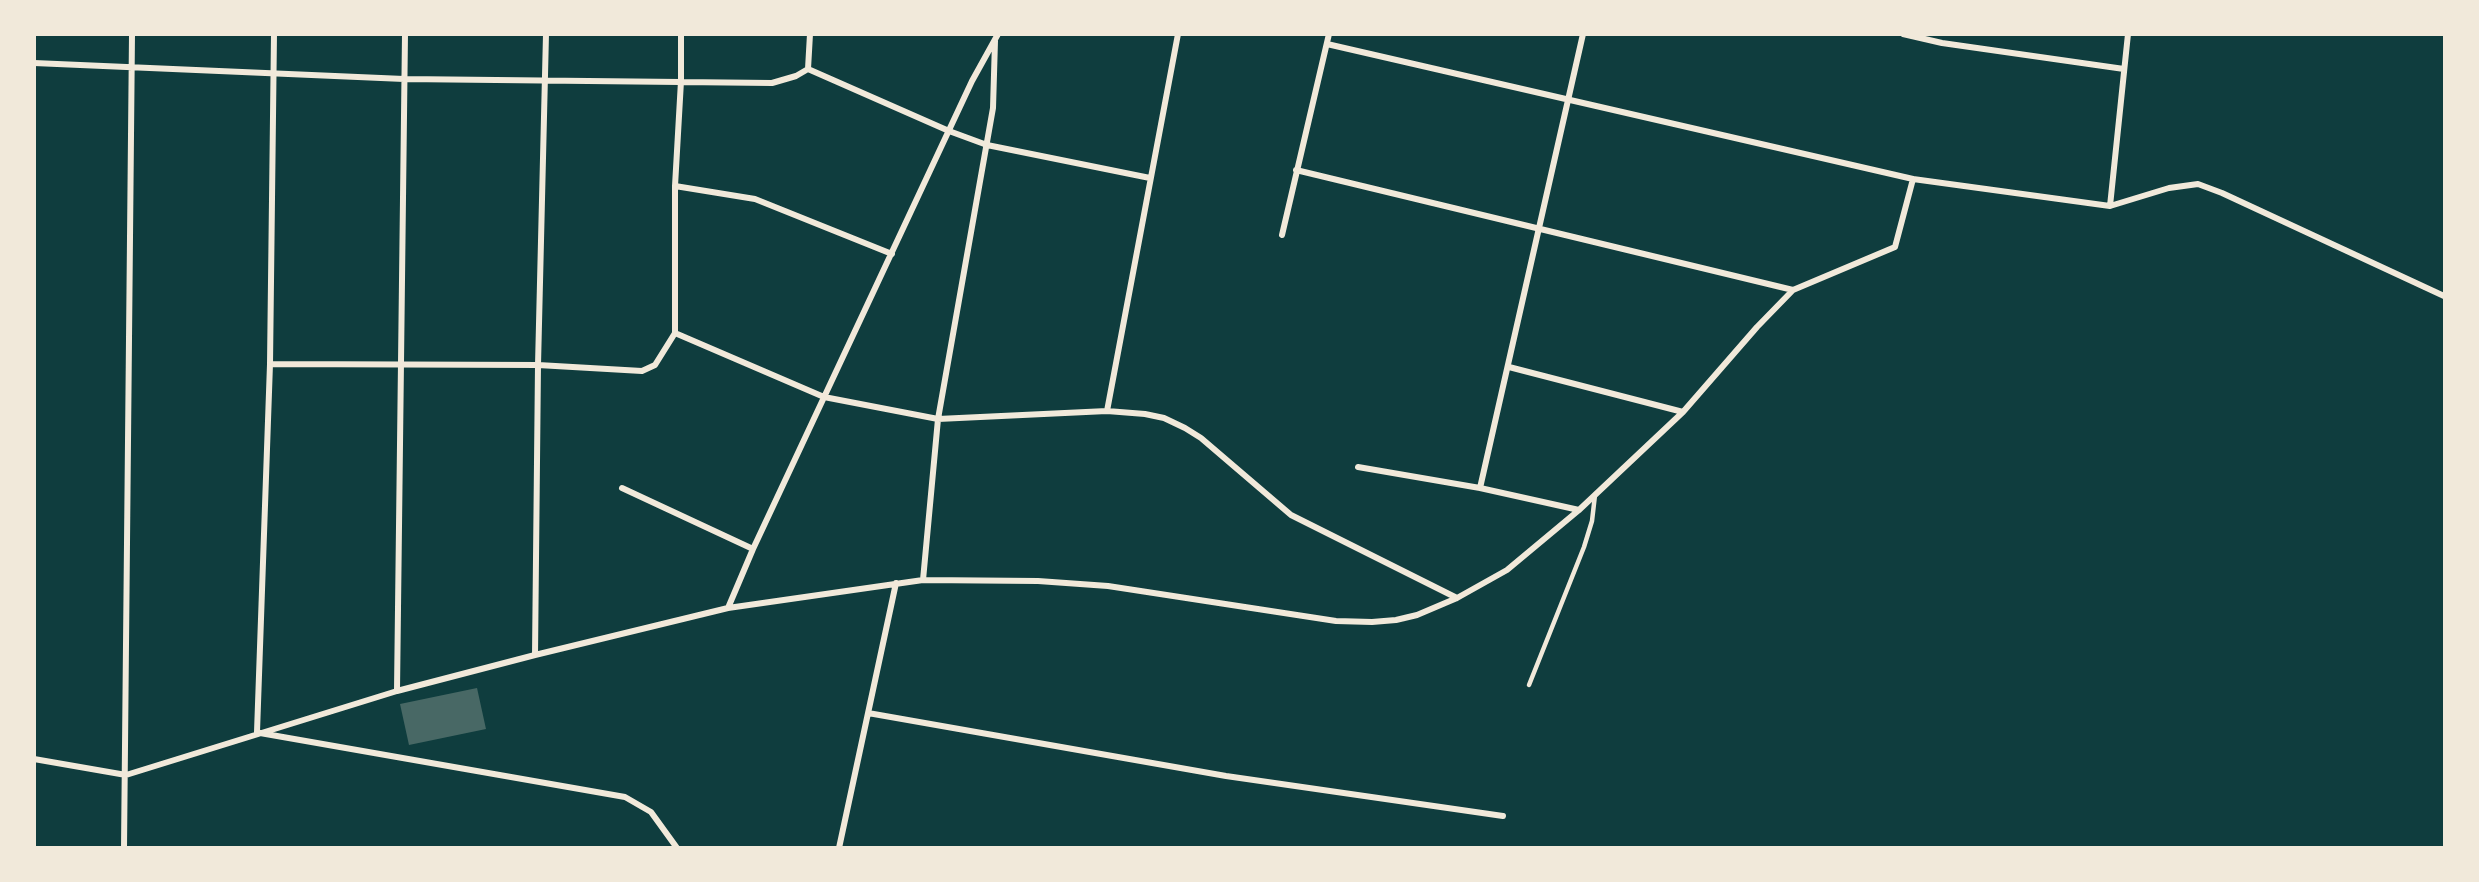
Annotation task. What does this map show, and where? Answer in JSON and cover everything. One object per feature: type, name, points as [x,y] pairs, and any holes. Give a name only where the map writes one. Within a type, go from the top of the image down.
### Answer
[{"type":"street","points":[[124,848],[132,34]]},
{"type":"street","points":[[257,732],[270,364],[274,34]]},
{"type":"street","points":[[397,691],[399,363],[405,34]]},
{"type":"street","points":[[535,655],[538,365],[546,34]]},
{"type":"street","points":[[270,364],[538,365],[642,371],[655,365],[675,333],[675,186],[681,81],[681,34]]},
{"type":"street","points":[[808,69],[810,34]]},
{"type":"street","points":[[1107,411],[1178,34]]},
{"type":"street","points":[[1282,235],[1329,34]]},
{"type":"street","points":[[1480,488],[1582,34]]},
{"type":"street","points":[[1903,34],[1942,43],[2124,69]]},
{"type":"street","points":[[2110,206],[2128,34]]},
{"type":"street","points":[[728,608],[753,549],[972,81],[997,38]]},
{"type":"street","points":[[923,580],[938,419],[987,145],[996,79],[997,38]]},
{"type":"street","points":[[1327,45],[1912,179],[2110,206],[2169,188],[2198,184],[2445,296]]},
{"type":"street","points":[[34,63],[404,80],[545,79],[772,83],[796,76],[808,69]]},
{"type":"street","points":[[808,69],[949,131],[987,145],[1150,178]]},
{"type":"street","points":[[1296,170],[1793,290]]},
{"type":"street","points":[[34,759],[126,775],[257,732],[397,691],[535,655],[728,608],[923,580],[1038,581],[1108,586],[1336,621],[1372,622],[1417,615],[1457,598],[1507,570],[1579,510],[1683,412],[1757,327],[1793,290],[1895,247],[1912,179]]},
{"type":"street","points":[[675,186],[755,199],[892,254]]},
{"type":"street","points":[[675,333],[824,397],[938,419],[1107,411],[1164,418],[1185,428],[1291,515],[1332,538],[1457,598]]},
{"type":"street","points":[[1509,367],[1683,412]]},
{"type":"street","points":[[1358,467],[1480,488],[1579,510]]},
{"type":"street","points":[[622,488],[753,549]]},
{"type":"street","points":[[839,848],[896,583]]},
{"type":"street","points":[[868,713],[1226,776],[1503,816]]},
{"type":"street","points":[[257,732],[625,797],[651,812],[677,848]]},
{"type":"lane","points":[[1529,685],[1584,547],[1592,521],[1595,495]]},
{"type":"building","points":[[477,688],[486,729],[409,745],[400,704]]}]
